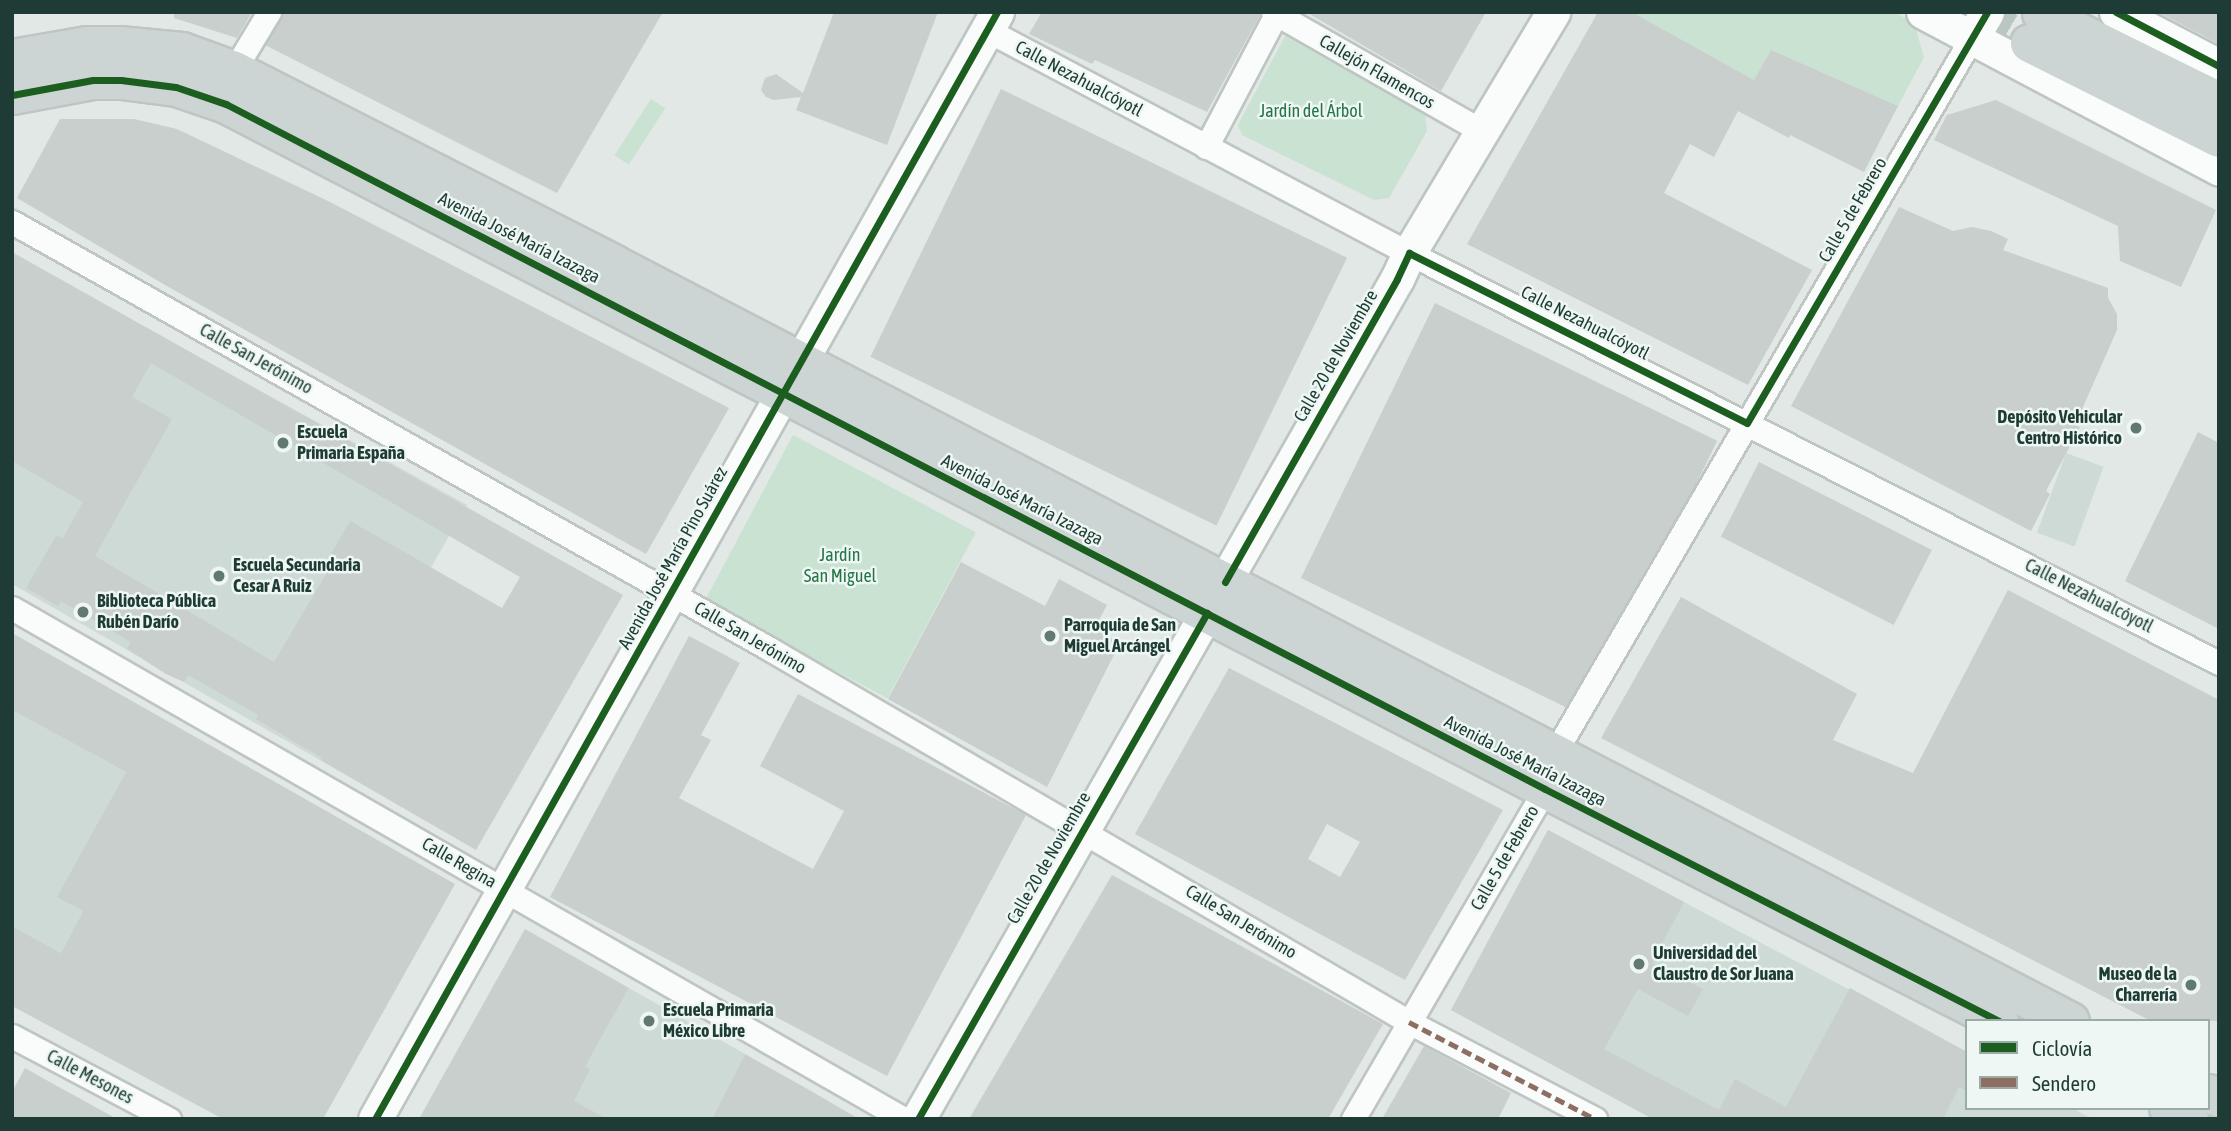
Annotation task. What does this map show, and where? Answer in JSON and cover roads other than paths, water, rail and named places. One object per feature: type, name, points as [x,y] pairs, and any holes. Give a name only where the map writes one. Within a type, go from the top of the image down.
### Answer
[{"type":"main road","name":"Calle 20 de Noviembre","points":[[918,1119],[1216,598],[1409,253],[1553,12]]},
{"type":"main road","points":[[1923,12],[1979,25],[2219,169]]},
{"type":"main road","points":[[2116,12],[2219,66]]},
{"type":"main road","name":"Avenida José María Pino Suárez","points":[[375,1119],[992,21]]},
{"type":"main road","points":[[2035,28],[2219,101]]},
{"type":"main road","points":[[2035,28],[2219,138]]},
{"type":"main road","name":"Avenida José María Izazaga","points":[[12,58],[87,45],[130,45],[182,51],[234,70],[800,361],[1545,789],[1995,1019]]},
{"type":"main road","name":"Avenida José María Izazaga","points":[[12,95],[93,80],[121,79],[176,87],[226,104],[783,393],[1554,754],[2066,1019]]},
{"type":"main road","points":[[2172,1110],[2189,1119]]},
{"type":"street","points":[[234,70],[269,12]]},
{"type":"street","points":[[1206,148],[1275,13]]},
{"type":"street","name":"Callejón Flamencos","points":[[1275,13],[1482,131]]},
{"type":"street","name":"Calle Nezahualcóyotl","points":[[992,21],[1206,148],[2219,663]]},
{"type":"street","name":"Calle 5 de Febrero","points":[[1353,1119],[1545,789],[1554,754],[1979,25]]},
{"type":"street","name":"Calle San Jerónimo","points":[[12,222],[1083,829],[1409,1022],[1595,1119]]},
{"type":"street","name":"Calle Regina","points":[[12,608],[904,1119]]},
{"type":"street","name":"Calle Mesones","points":[[12,1036],[169,1119]]},
{"type":"tunnel","points":[[1976,12],[2029,43]]},
{"type":"place","name":"Depósito Vehicular Centro Histórico","points":[[2136,428]]},
{"type":"place","name":"Escuela Primaria España","points":[[283,443]]},
{"type":"place","name":"Escuela Secundaria Cesar A Ruiz","points":[[219,576]]},
{"type":"place","name":"Biblioteca Pública Rubén Darío","points":[[83,612]]},
{"type":"place","name":"Parroquia de San Miguel Arcángel","points":[[1050,636]]},
{"type":"place","name":"Universidad del Claustro de Sor Juana","points":[[1639,964]]},
{"type":"place","name":"Museo de la Charrería","points":[[2191,985]]},
{"type":"place","name":"Escuela Primaria México Libre","points":[[649,1021]]},
{"type":"park label","name":"Jardín del Árbol","points":[[1311,111]]},
{"type":"park label","name":"Jardín San Miguel","points":[[840,566]]}]
